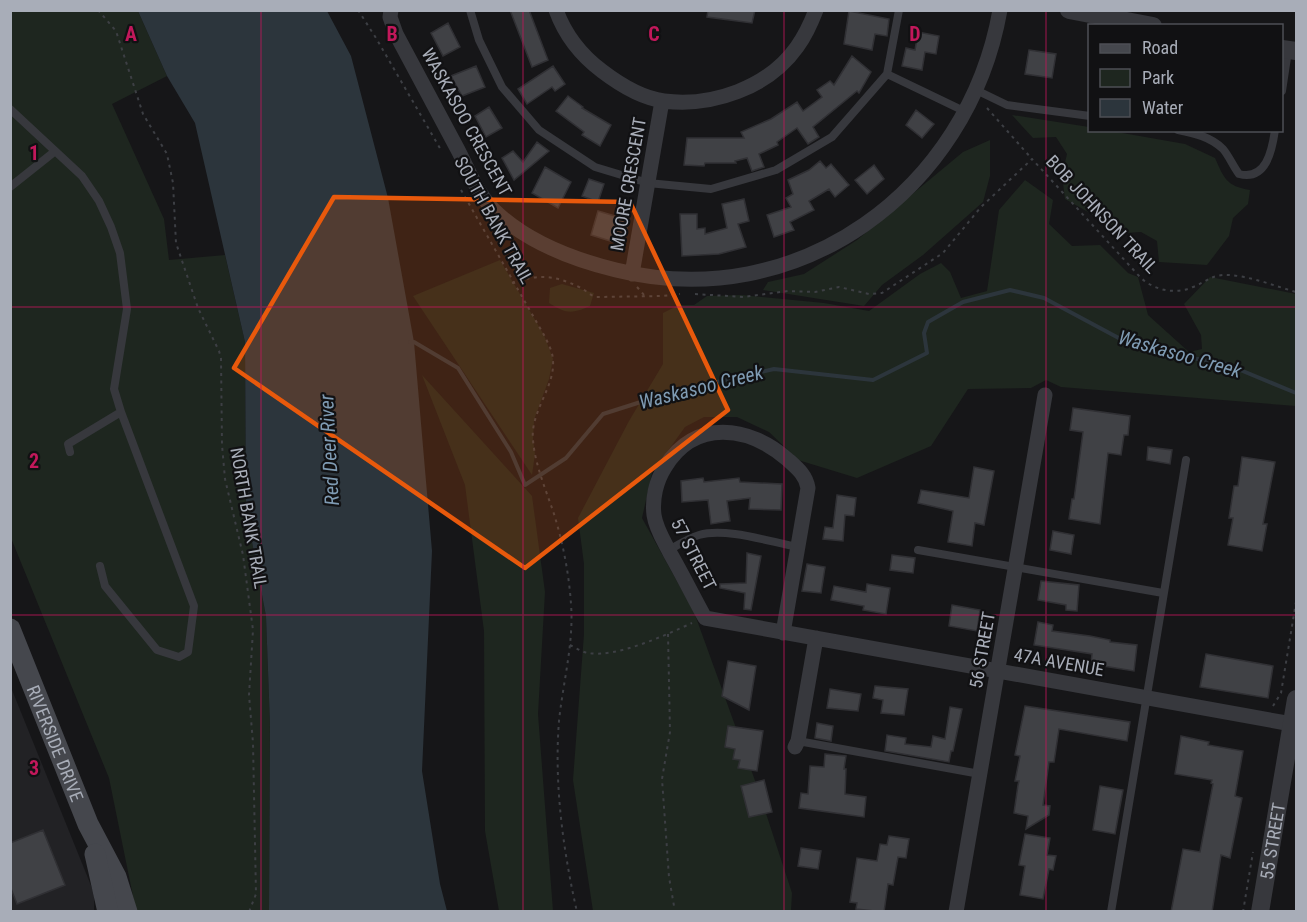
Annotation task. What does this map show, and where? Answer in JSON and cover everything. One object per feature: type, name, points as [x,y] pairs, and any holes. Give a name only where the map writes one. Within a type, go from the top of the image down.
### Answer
[{"type":"main road","name":"RIVERSIDE DRIVE","points":[[10,629],[88,824],[116,877],[127,912]]},
{"type":"main road","name":"RIVERSIDE DRIVE","points":[[88,824],[108,912]]},
{"type":"street","name":"WASKASOO CRESCENT","points":[[391,10],[390,17],[396,34],[478,189],[498,214],[517,228],[566,255],[632,274],[669,278],[722,277],[790,262],[858,230],[908,190],[932,164],[946,144],[975,93],[991,53],[1000,10]]},
{"type":"street","name":"MOORE CRESCENT","points":[[556,10],[566,32],[591,63],[626,87],[662,101],[690,102],[735,93],[770,74],[797,47],[816,10]]},
{"type":"street","points":[[1069,10],[1142,24]]},
{"type":"street","name":"MOORE CRESCENT","points":[[632,274],[662,101]]},
{"type":"street","name":"56 STREET","points":[[956,912],[1045,396]]},
{"type":"street","name":"57 STREET","points":[[726,432],[746,435],[765,443],[805,476],[808,488],[798,547],[783,633],[705,618],[656,525],[655,491],[663,469],[675,453],[692,440],[708,434],[726,432]]},
{"type":"street","name":"47A AVENUE","points":[[783,633],[1292,724]]},
{"type":"street","points":[[796,744],[816,638]]},
{"type":"street","name":"55 STREET","points":[[1260,912],[1296,699]]},
{"type":"lane","points":[[470,10],[479,40],[502,87],[539,130],[595,167],[648,183],[711,189],[776,170],[832,137],[887,74],[899,10]]},
{"type":"lane","points":[[1283,81],[1289,50]]},
{"type":"lane","points":[[887,74],[965,112]]},
{"type":"lane","points":[[975,93],[1007,105],[1088,116]]},
{"type":"lane","points":[[10,109],[82,177],[99,201],[120,253],[127,309],[114,389],[194,606],[188,652],[179,657],[158,650],[105,586],[100,566]]},
{"type":"lane","points":[[1188,132],[1198,134],[1223,149],[1239,174],[1246,175],[1254,175],[1263,169],[1272,148],[1275,132]]},
{"type":"lane","points":[[10,187],[54,152]]},
{"type":"lane","points":[[70,452],[68,444],[121,412]]},
{"type":"lane","points":[[1111,912],[1186,460]]},
{"type":"lane","points":[[669,550],[696,535],[714,533],[798,547]]},
{"type":"lane","points":[[918,550],[1163,593]]},
{"type":"lane","points":[[796,744],[980,774]]},
{"type":"path","name":"NORTH BANK TRAIL","points":[[98,10],[116,31],[143,114],[167,154],[173,183],[176,243],[198,308],[221,358],[222,445],[225,479],[243,555],[253,630],[249,695],[254,743],[256,894],[249,912]]},
{"type":"path","name":"SOUTH BANK TRAIL","points":[[358,10],[442,154]]},
{"type":"path","points":[[975,93],[1032,159]]},
{"type":"path","name":"BOB JOHNSON TRAIL","points":[[512,283],[536,276],[549,277],[578,286],[591,296],[601,297],[663,296],[686,293],[743,297],[788,291],[815,292],[839,287],[869,294],[882,293],[943,253],[981,207],[1032,159],[1150,286],[1166,290],[1187,289],[1214,276],[1229,275],[1296,292]]},
{"type":"path","name":"SOUTH BANK TRAIL","points":[[460,188],[512,283],[544,335],[553,359],[549,380],[534,420],[533,439],[535,454],[560,535],[567,570],[572,620],[570,645]]},
{"type":"path","points":[[1274,708],[1273,704],[1281,693],[1296,603]]},
{"type":"path","points":[[577,912],[566,860],[559,790],[559,723],[570,645],[587,653],[610,654],[668,634],[705,618]]},
{"type":"path","points":[[668,634],[670,732],[662,779],[673,912]]},
{"type":"highlighted area","points":[[334,197],[630,202],[728,410],[525,568],[234,368]]},
{"type":"shaded area","points":[[10,685],[94,893],[94,911],[11,911]]},
{"type":"green space","points":[[10,11],[138,11],[167,76],[112,104],[164,219],[169,260],[225,255],[245,342],[246,510],[266,616],[270,725],[269,911],[136,911],[109,778],[11,538]]},
{"type":"green space","points":[[1012,115],[1088,127],[1088,132],[1117,132],[1185,144],[1215,158],[1227,180],[1236,186],[1250,190],[1248,204],[1233,218],[1229,236],[1207,265],[1159,262],[1157,241],[1141,232],[1125,233],[1065,199],[1062,175],[1067,154],[1056,137],[1033,138]]},
{"type":"green space","points":[[990,140],[990,176],[983,202],[923,255],[882,285],[864,306],[763,290],[768,282],[804,274],[857,240],[963,152]]},
{"type":"green space","points":[[1025,180],[1053,200],[1049,224],[1072,246],[1100,245],[1128,273],[1138,277],[1148,315],[1189,352],[1202,349],[1201,335],[1184,304],[1210,277],[1296,294],[1296,406],[1061,387],[1046,380],[1031,388],[968,389],[931,446],[857,478],[798,460],[769,432],[737,417],[704,417],[685,427],[652,473],[642,518],[694,612],[757,786],[792,893],[791,911],[593,911],[573,780],[584,634],[584,564],[578,518],[629,421],[663,364],[663,313],[679,305],[694,305],[707,296],[742,295],[824,303],[869,311],[920,274],[941,263],[950,272],[961,298],[987,291],[999,210]]},
{"type":"green space","points":[[500,260],[544,335],[553,359],[549,379],[534,420],[535,454],[532,475],[413,296]]},
{"type":"green space","points":[[562,284],[594,293],[590,306],[569,312],[549,303],[550,288]]},
{"type":"green space","points":[[422,375],[532,496],[545,592],[538,714],[553,911],[499,911],[485,831],[484,631],[465,485]]},
{"type":"water","name":"Red Deer River","points":[[138,11],[327,11],[351,56],[388,198],[414,342],[432,551],[422,771],[440,884],[447,911],[269,911],[270,725],[266,616],[246,510],[245,342],[195,123],[167,76]]},
{"type":"building","points":[[510,10],[529,10],[548,60],[532,67]]},
{"type":"building","points":[[708,10],[755,10],[752,23],[707,17]]},
{"type":"building","points":[[849,11],[889,19],[887,36],[875,34],[872,50],[844,44]]},
{"type":"building","points":[[448,23],[460,47],[443,56],[431,33]]},
{"type":"building","points":[[918,32],[939,36],[936,54],[925,52],[922,70],[902,66],[906,48],[915,50]]},
{"type":"building","points":[[1029,50],[1056,54],[1052,78],[1025,74]]},
{"type":"building","points":[[852,56],[871,72],[859,93],[857,91],[813,127],[819,137],[808,144],[797,128],[777,142],[778,145],[759,154],[764,167],[752,171],[747,158],[735,161],[736,163],[684,165],[687,138],[744,138],[741,132],[771,119],[797,102],[803,111],[822,97],[817,90],[830,81],[834,85]]},
{"type":"building","points":[[476,66],[485,87],[462,96],[451,76]]},
{"type":"building","points":[[553,66],[565,84],[555,91],[552,87],[527,104],[518,89]]},
{"type":"building","points":[[568,96],[582,108],[611,125],[600,146],[582,135],[584,132],[556,111]]},
{"type":"building","points":[[489,107],[502,128],[486,137],[475,116]]},
{"type":"building","points":[[916,110],[934,124],[922,138],[906,125]]},
{"type":"building","points":[[537,142],[549,151],[514,180],[502,158],[513,151],[523,162]]},
{"type":"building","points":[[820,161],[826,168],[831,164],[849,185],[835,197],[829,189],[809,201],[814,210],[790,222],[794,230],[774,237],[767,215],[791,207],[786,198],[793,194],[788,180],[809,170]]},
{"type":"building","points":[[874,165],[884,179],[867,194],[855,180]]},
{"type":"building","points":[[545,167],[571,182],[558,208],[532,193]]},
{"type":"building","points":[[589,179],[604,184],[598,202],[582,196]]},
{"type":"building","points":[[744,199],[749,221],[738,224],[746,247],[719,254],[682,256],[680,214],[697,214],[697,229],[705,228],[705,234],[727,228],[722,204]]},
{"type":"building","points":[[598,211],[629,220],[623,245],[591,235]]},
{"type":"building","points":[[1073,408],[1130,416],[1128,435],[1124,435],[1121,455],[1108,453],[1100,524],[1069,519],[1083,432],[1070,430]]},
{"type":"building","points":[[1148,447],[1172,450],[1170,464],[1147,460]]},
{"type":"building","points":[[1242,457],[1275,462],[1263,524],[1267,524],[1262,551],[1228,545],[1233,518],[1229,518],[1234,486],[1238,486]]},
{"type":"building","points":[[974,467],[994,471],[984,525],[975,523],[972,546],[948,542],[953,511],[918,503],[921,490],[969,498]]},
{"type":"building","points":[[703,478],[704,482],[739,478],[740,482],[782,484],[781,510],[749,509],[750,498],[727,501],[730,521],[711,524],[708,500],[682,502],[681,481]]},
{"type":"building","points":[[837,495],[856,498],[854,516],[845,515],[843,541],[823,539],[825,527],[833,528]]},
{"type":"building","points":[[1053,531],[1074,535],[1071,554],[1050,550]]},
{"type":"building","points":[[747,553],[761,556],[751,610],[744,609],[745,593],[720,588],[720,584],[746,583]]},
{"type":"building","points":[[892,555],[915,558],[913,573],[890,570]]},
{"type":"building","points":[[807,564],[825,567],[821,593],[802,591]]},
{"type":"building","points":[[1041,581],[1079,585],[1077,611],[1066,610],[1066,605],[1038,600]]},
{"type":"building","points":[[867,584],[890,588],[886,614],[863,610],[864,606],[831,600],[834,586],[866,592]]},
{"type":"building","points":[[952,605],[980,610],[977,631],[949,626]]},
{"type":"building","points":[[1038,622],[1053,625],[1052,631],[1137,645],[1134,671],[1091,664],[1092,654],[1034,645]]},
{"type":"building","points":[[1206,654],[1273,666],[1268,698],[1200,687]]},
{"type":"building","points":[[728,661],[756,666],[749,710],[722,696]]},
{"type":"building","points":[[875,686],[908,689],[904,715],[881,713],[883,700],[873,698]]},
{"type":"building","points":[[830,689],[861,694],[858,711],[827,708]]},
{"type":"building","points":[[1025,706],[1130,722],[1127,741],[1059,729],[1054,762],[1049,762],[1043,805],[1050,806],[1049,815],[1026,829],[1028,816],[1014,813],[1019,781],[1015,781],[1020,756],[1015,755]]},
{"type":"building","points":[[950,707],[962,709],[949,762],[885,751],[887,735],[906,738],[905,744],[931,747],[933,736],[945,739]]},
{"type":"building","points":[[817,723],[833,726],[831,741],[815,738]]},
{"type":"building","points":[[728,726],[763,731],[757,771],[738,768],[740,760],[733,759],[735,749],[725,747]]},
{"type":"building","points":[[1181,736],[1209,742],[1208,745],[1243,751],[1235,796],[1242,798],[1230,858],[1221,855],[1212,912],[1171,912],[1183,849],[1200,852],[1213,784],[1212,780],[1175,774]]},
{"type":"building","points":[[825,754],[846,756],[845,794],[866,797],[864,817],[799,808],[801,793],[808,794],[810,766],[824,767]]},
{"type":"building","points":[[764,780],[772,812],[749,817],[741,786]]},
{"type":"building","points":[[1100,786],[1123,790],[1115,834],[1093,830]]},
{"type":"building","points":[[43,830],[65,885],[17,904],[10,886],[10,843]]},
{"type":"building","points":[[1025,834],[1050,838],[1047,855],[1056,856],[1053,870],[1049,869],[1043,899],[1020,895],[1025,866],[1019,865]]},
{"type":"building","points":[[889,836],[909,839],[906,858],[898,857],[893,885],[888,884],[884,912],[856,909],[857,903],[850,902],[857,858],[877,861],[880,844],[887,845]]},
{"type":"building","points":[[801,848],[821,851],[818,869],[798,866]]},
{"type":"waterway","name":"Waskasoo Creek","points":[[410,342],[414,342],[458,368],[511,452],[525,485],[566,458],[603,414],[669,393],[774,369],[873,380],[927,353],[924,333],[928,322],[963,302],[1010,290],[1044,298],[1128,343],[1174,356],[1221,362],[1296,393]]}]
